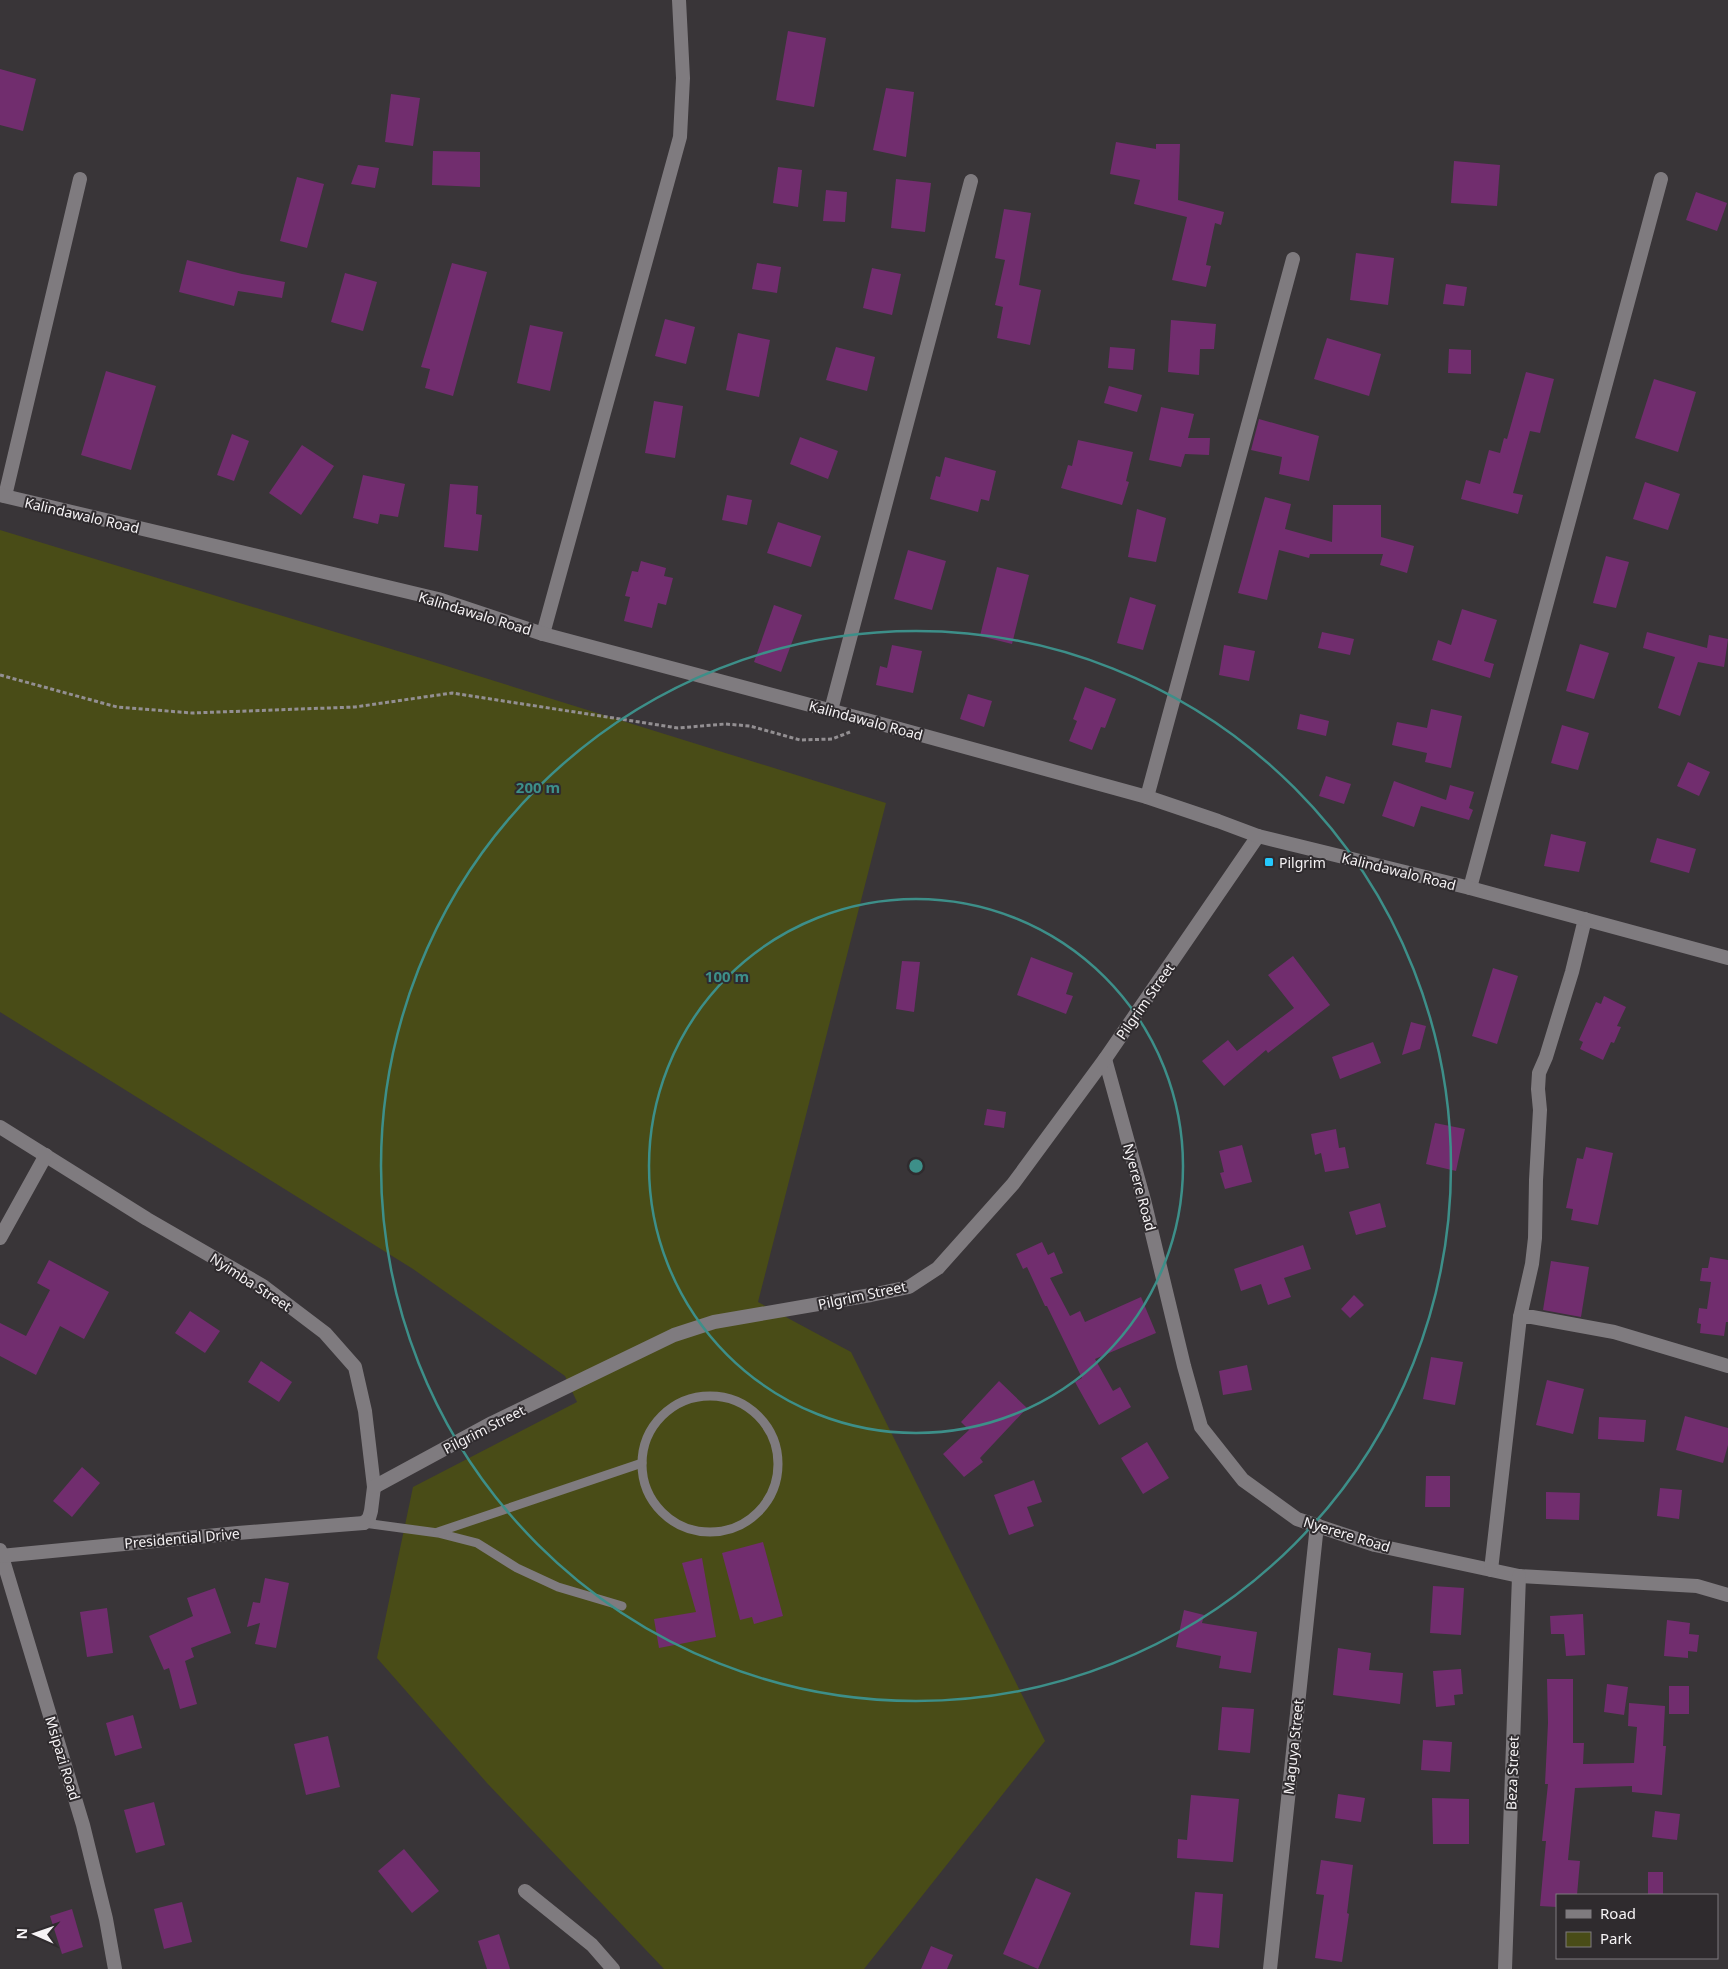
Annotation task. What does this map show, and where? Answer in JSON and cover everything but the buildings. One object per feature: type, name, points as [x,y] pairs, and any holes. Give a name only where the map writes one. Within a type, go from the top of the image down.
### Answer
[{"type":"street","points":[[543,634],[680,137],[683,78],[679,0]]},
{"type":"street","points":[[3,496],[80,179]]},
{"type":"street","points":[[1470,888],[1662,179]]},
{"type":"street","points":[[831,710],[971,180]]},
{"type":"street","points":[[1147,797],[1293,259]]},
{"type":"street","name":"Kalindawalo Road","points":[[3,496],[438,599],[543,634],[831,710],[1147,797],[1258,836],[1470,888],[1728,958]]},
{"type":"street","name":"Pilgrim Street","points":[[374,1488],[492,1423],[674,1335],[714,1322],[862,1297],[909,1287],[938,1268],[1013,1184],[1105,1059],[1258,836]]},
{"type":"street","points":[[1491,1570],[1520,1317],[1532,1264],[1535,1238],[1540,1110],[1539,1074],[1564,1000],[1585,919]]},
{"type":"street","name":"Nyerere Road","points":[[1105,1059],[1144,1200],[1184,1366],[1201,1427],[1242,1480],[1297,1519],[1375,1545],[1519,1576],[1697,1586],[1728,1594]]},
{"type":"street","name":"Nyimba Street","points":[[0,1127],[147,1219],[263,1286],[325,1333],[355,1367],[366,1411],[374,1488],[372,1511],[364,1523]]},
{"type":"street","points":[[0,1238],[46,1155]]},
{"type":"street","points":[[1520,1317],[1532,1317],[1614,1332],[1728,1366]]},
{"type":"street","name":"Presidential Drive","points":[[0,1554],[364,1523]]},
{"type":"street","name":"Maguya Street","points":[[1270,1969],[1317,1525]]},
{"type":"street","name":"Msipazi Road","points":[[0,1554],[83,1825],[106,1919],[115,1969]]},
{"type":"street","name":"Beza Street","points":[[1505,1969],[1519,1576]]},
{"type":"street","points":[[525,1891],[592,1945],[613,1969]]},
{"type":"lane","points":[[711,1395],[737,1401],[759,1416],[774,1439],[778,1465],[773,1492],[758,1514],[735,1528],[709,1533],[683,1528],[661,1512],[646,1490],[642,1477],[642,1463],[647,1437],[662,1415],[685,1400],[711,1395]]},
{"type":"lane","points":[[438,1532],[642,1463]]},
{"type":"lane","points":[[364,1523],[438,1532],[477,1544],[517,1568],[558,1587],[622,1606]]},
{"type":"path","points":[[0,675],[117,707],[192,713],[354,707],[452,694],[678,728],[725,724],[750,726],[800,740],[832,739],[874,722]]},
{"type":"green space","points":[[0,530],[424,659],[886,803],[758,1302],[851,1352],[1045,1741],[864,1969],[664,1969],[487,1783],[377,1658],[413,1487],[577,1402],[565,1376],[413,1269],[0,1012]]},
{"type":"place","name":"Pilgrim","points":[[1269,862]]}]
